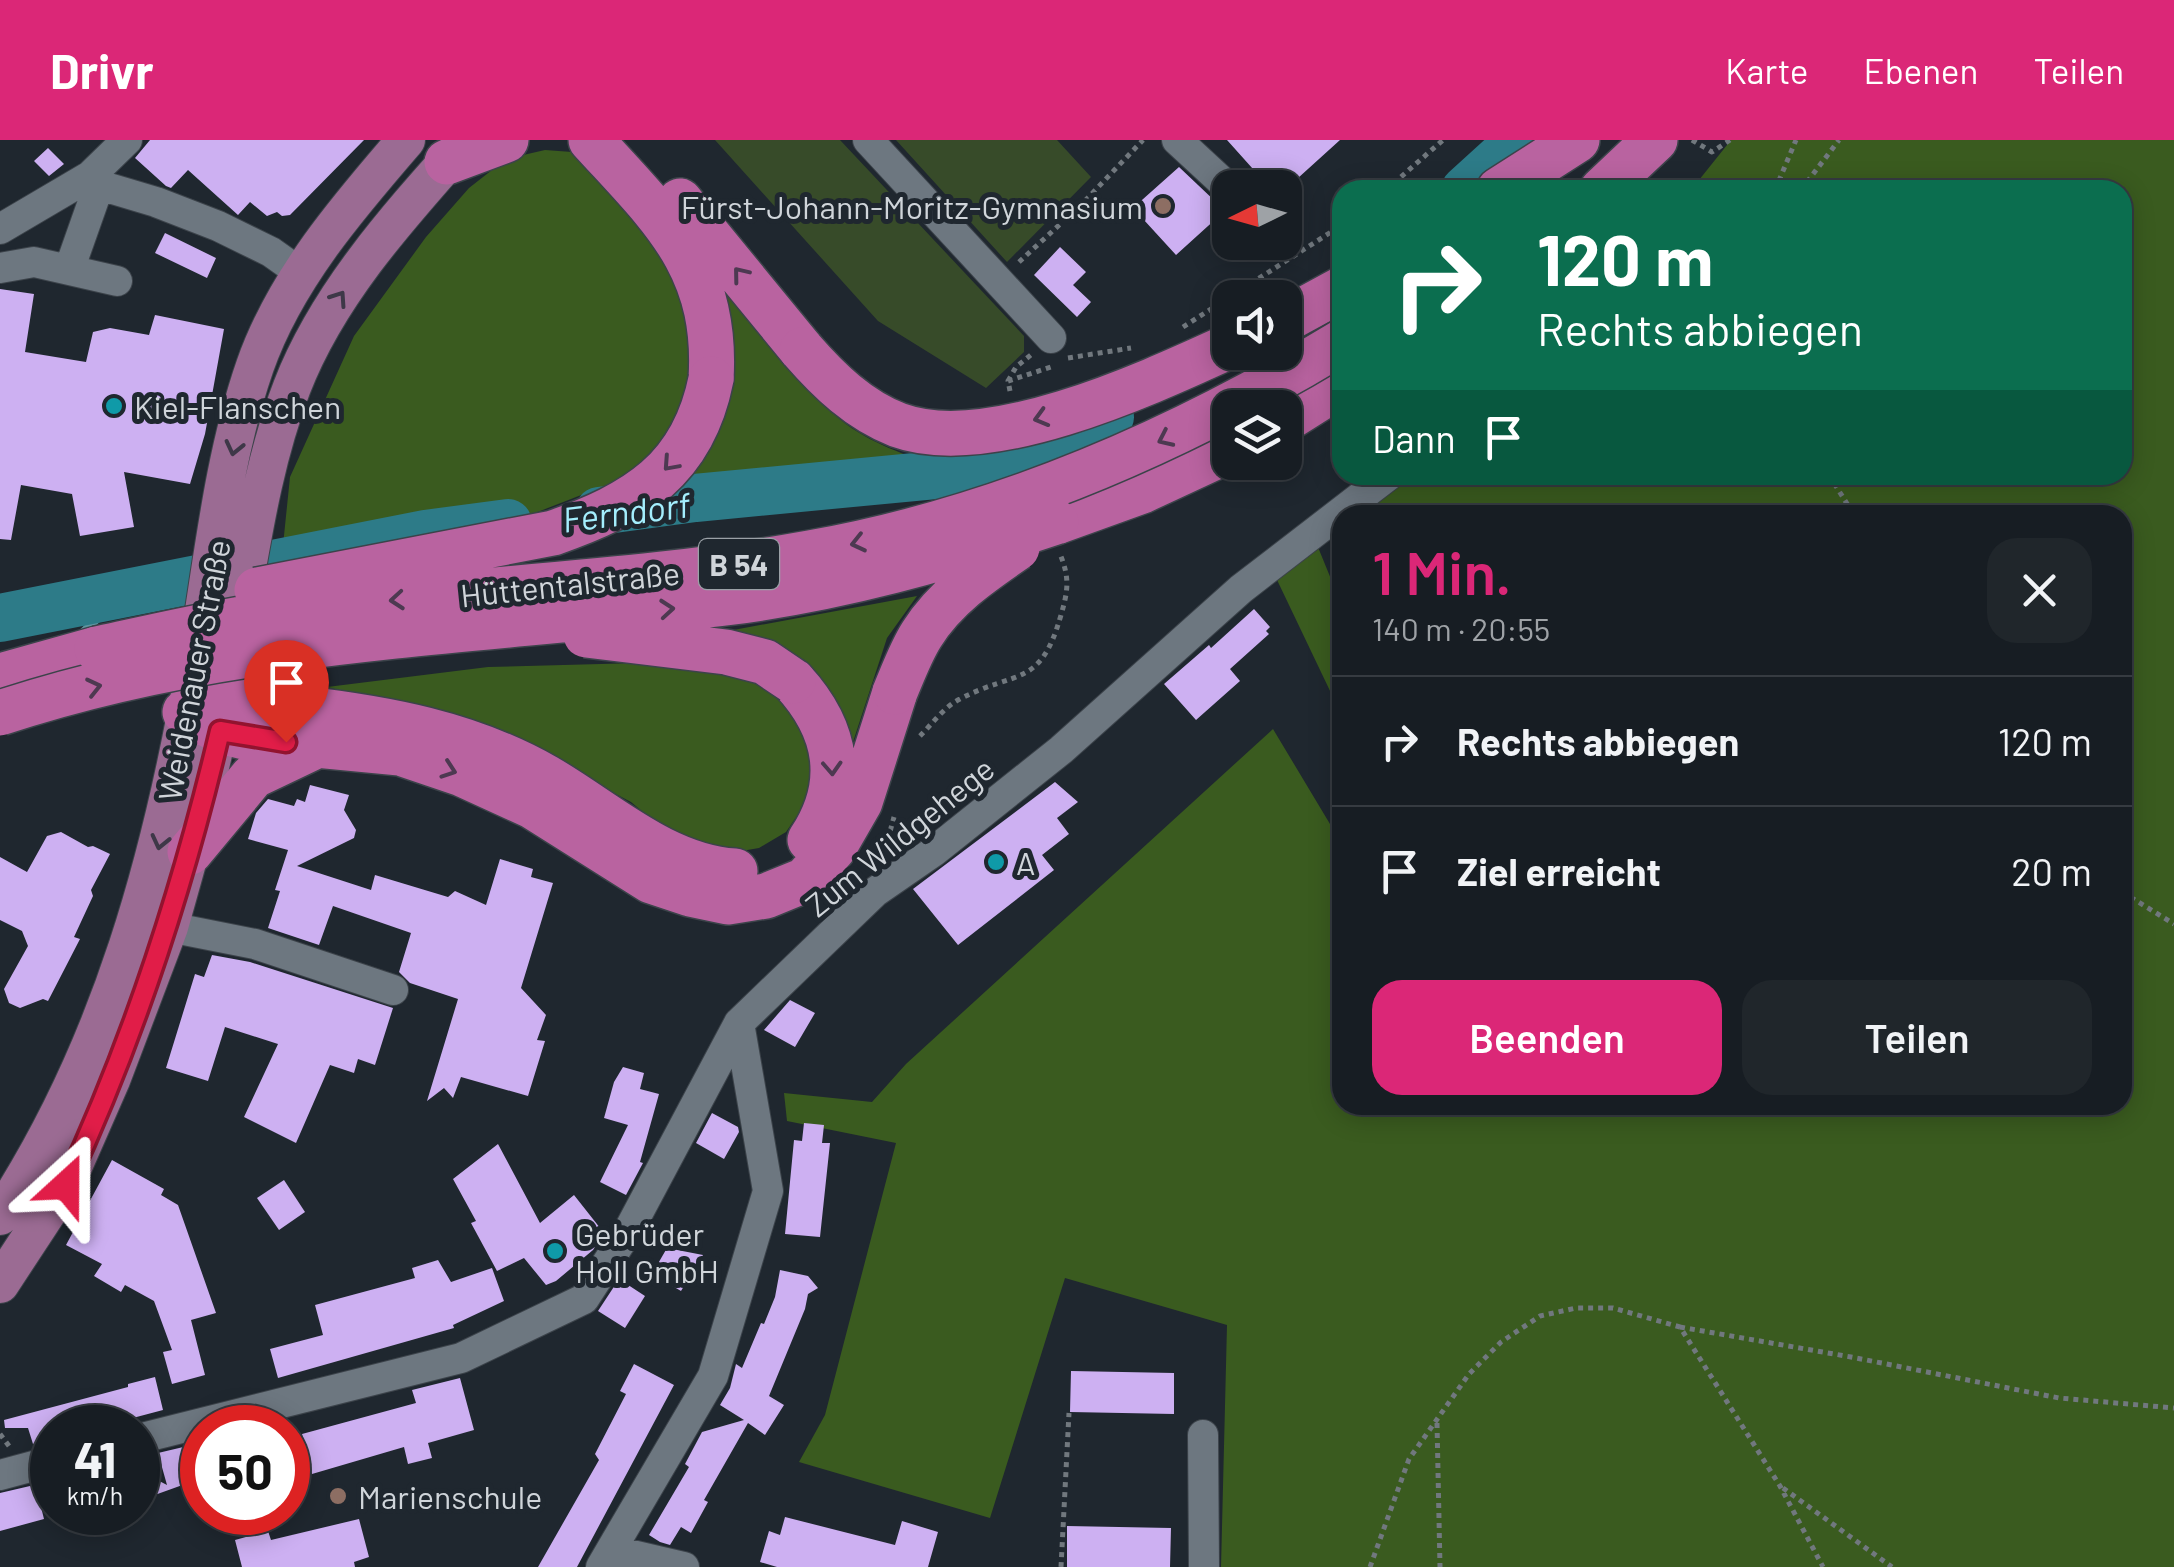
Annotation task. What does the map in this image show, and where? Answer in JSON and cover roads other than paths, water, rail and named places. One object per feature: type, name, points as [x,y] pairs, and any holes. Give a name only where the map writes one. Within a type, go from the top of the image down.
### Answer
[{"type":"highway","points":[[457,151],[506,140]]},
{"type":"highway","points":[[1515,180],[1577,140]]},
{"type":"highway","points":[[1559,180],[1605,140]]},
{"type":"highway","points":[[1612,180],[1654,140]]},
{"type":"highway","points":[[599,142],[847,395],[901,426],[931,433],[957,433],[1032,422],[1092,403],[1212,353]]},
{"type":"highway","points":[[98,650],[162,612],[290,582],[553,532],[600,517],[641,492],[670,466],[695,434],[710,378],[710,318],[701,284],[665,224],[599,142]]},
{"type":"highway","points":[[1302,311],[1332,294]]},
{"type":"highway","name":"Hüttentalstraße","points":[[0,676],[98,650],[273,614],[724,566],[812,553],[896,534],[1046,489],[1130,456],[1268,387],[1332,348]]},
{"type":"highway","points":[[1302,409],[1332,390]]},
{"type":"highway","name":"Hüttentalstraße","points":[[0,713],[182,667],[280,650],[726,603],[818,589],[1055,531],[1212,458]]},
{"type":"highway","points":[[210,715],[252,738],[400,754],[462,774],[532,806],[651,881],[728,902],[766,896],[805,880],[834,849],[860,802],[895,692],[923,633],[950,600],[982,572],[1055,531]]},
{"type":"highway","points":[[210,715],[352,714],[424,728],[480,745],[544,776],[650,843],[691,863],[730,871],[761,870],[789,859],[812,838],[833,787],[832,753],[822,717],[794,682],[765,662],[726,652],[500,625]]},
{"type":"highway","points":[[190,852],[253,776],[320,744]]},
{"type":"main road","name":"Weidenauer Straße","points":[[236,530],[233,449],[256,364],[302,274],[328,234],[406,140]]},
{"type":"main road","name":"Weidenauer Straße","points":[[0,1284],[66,1185],[117,1065],[168,927],[190,852],[219,627],[236,530],[279,421],[329,312],[364,261],[457,151]]},
{"type":"main road","name":"Weidenauer Straße","points":[[0,1216],[48,1135],[82,1064],[124,962],[158,854],[210,715]]},
{"type":"street","points":[[69,270],[95,180],[127,140]]},
{"type":"street","points":[[868,140],[1052,338]]},
{"type":"street","points":[[1177,140],[1212,172]]},
{"type":"street","points":[[0,228],[95,180],[218,226],[270,252],[302,274]]},
{"type":"street","points":[[0,268],[34,262],[117,281]]},
{"type":"street","name":"Zum Wildgehege","points":[[1351,505],[1377,485]]},
{"type":"street","name":"Zum Wildgehege","points":[[160,1433],[461,1358],[584,1299],[632,1226],[738,1023],[875,892],[933,852],[1061,750],[1241,589],[1332,519]]},
{"type":"street","points":[[168,927],[254,944],[393,990]]},
{"type":"street","points":[[684,1567],[606,1558],[712,1376],[768,1191],[738,1023]]},
{"type":"street","points":[[1203,1436],[1204,1567]]},
{"type":"street","points":[[0,1475],[30,1467]]},
{"type":"waterway","name":"Ferndorf","points":[[1476,180],[1520,140]]},
{"type":"waterway","name":"Ferndorf","points":[[599,511],[967,472],[1110,417]]},
{"type":"waterway","name":"Ferndorf","points":[[0,618],[425,534],[508,523]]},
{"type":"waterway","points":[[81,634],[128,590]]},
{"type":"place","name":"Fürst-Johann-Moritz-Gymnasium","points":[[1163,206]]},
{"type":"place","name":"Kiel-Flanschen","points":[[114,406]]},
{"type":"place","name":"A","points":[[996,862]]},
{"type":"place","name":"Gebrüder Holl GmbH","points":[[555,1251]]},
{"type":"place","name":"Marienschule","points":[[338,1496]]}]
